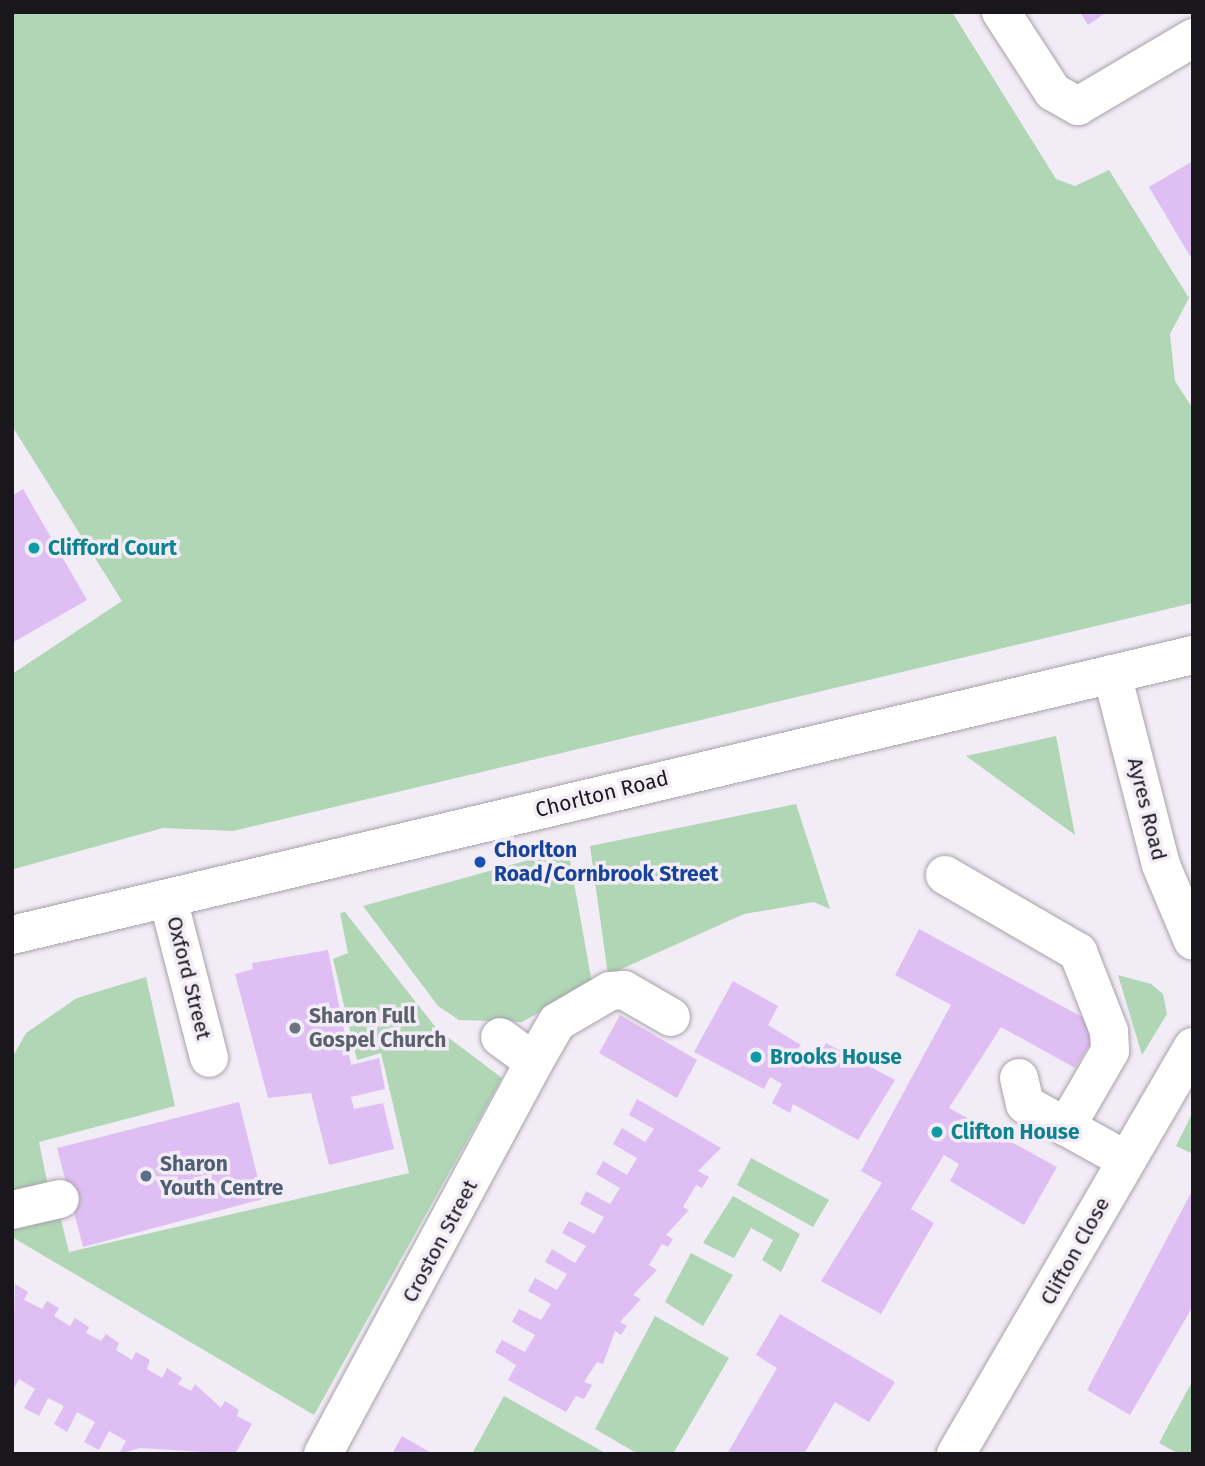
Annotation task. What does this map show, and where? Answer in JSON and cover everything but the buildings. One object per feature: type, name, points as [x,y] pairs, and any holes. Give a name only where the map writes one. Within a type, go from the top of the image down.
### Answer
[{"type":"street","points":[[1001,12],[1053,92],[1084,106],[1193,38]]},
{"type":"street","name":"Chorlton Road","points":[[12,935],[1193,654]]},
{"type":"street","name":"Ayres Road","points":[[1112,674],[1161,866],[1193,941]]},
{"type":"street","points":[[945,875],[1078,953],[1109,1031],[1110,1051],[1066,1127]]},
{"type":"street","name":"Oxford Street","points":[[168,899],[209,1058]]},
{"type":"street","name":"Croston Street","points":[[323,1454],[557,1023],[610,991],[624,990],[670,1017]]},
{"type":"street","points":[[500,1037],[540,1051]]},
{"type":"street","name":"Clifton Close","points":[[956,1454],[1193,1047]]},
{"type":"street","points":[[1019,1078],[1025,1104],[1126,1160]]},
{"type":"street","points":[[12,1210],[60,1199]]},
{"type":"green space","points":[[12,12],[952,12],[1056,179],[1075,186],[1109,170],[1189,298],[1170,334],[1175,381],[1193,409],[1193,603],[233,831],[163,828],[14,869],[12,674],[122,601],[12,426]]},
{"type":"green space","points":[[1056,736],[1075,835],[966,756]]},
{"type":"green space","points":[[796,804],[830,909],[814,902],[744,914],[608,975],[590,846]]},
{"type":"green space","points":[[568,849],[592,983],[522,1022],[459,1020],[438,1006],[363,906]]},
{"type":"green space","points":[[345,912],[437,1029],[502,1078],[314,1415],[12,1237],[12,1221],[58,1208],[69,1252],[409,1173],[381,1053],[357,1060],[333,959],[348,953],[340,913]]},
{"type":"green space","points":[[1118,975],[1151,984],[1163,994],[1167,1014],[1142,1055]]},
{"type":"green space","points":[[146,977],[175,1106],[39,1142],[49,1191],[12,1200],[12,1058],[26,1033],[77,998]]},
{"type":"green space","points":[[1193,1112],[1193,1154],[1176,1146]]},
{"type":"green space","points":[[751,1158],[829,1200],[813,1227],[737,1185]]},
{"type":"green space","points":[[733,1196],[800,1234],[781,1272],[762,1260],[773,1240],[751,1228],[734,1258],[703,1243]]},
{"type":"green space","points":[[691,1253],[733,1275],[703,1326],[665,1302]]},
{"type":"green space","points":[[655,1316],[729,1358],[673,1454],[638,1454],[595,1429]]},
{"type":"green space","points":[[1193,1380],[1193,1454],[1179,1454],[1159,1443]]},
{"type":"green space","points":[[504,1396],[607,1454],[472,1454]]},
{"type":"place","name":"Clifford Court","points":[[34,548]]},
{"type":"place","name":"Chorlton Road/Cornbrook Street","points":[[480,862]]},
{"type":"place","name":"Sharon Full Gospel Church","points":[[295,1028]]},
{"type":"place","name":"Brooks House","points":[[756,1057]]},
{"type":"place","name":"Clifton House","points":[[937,1132]]},
{"type":"place","name":"Sharon Youth Centre","points":[[146,1176]]}]
